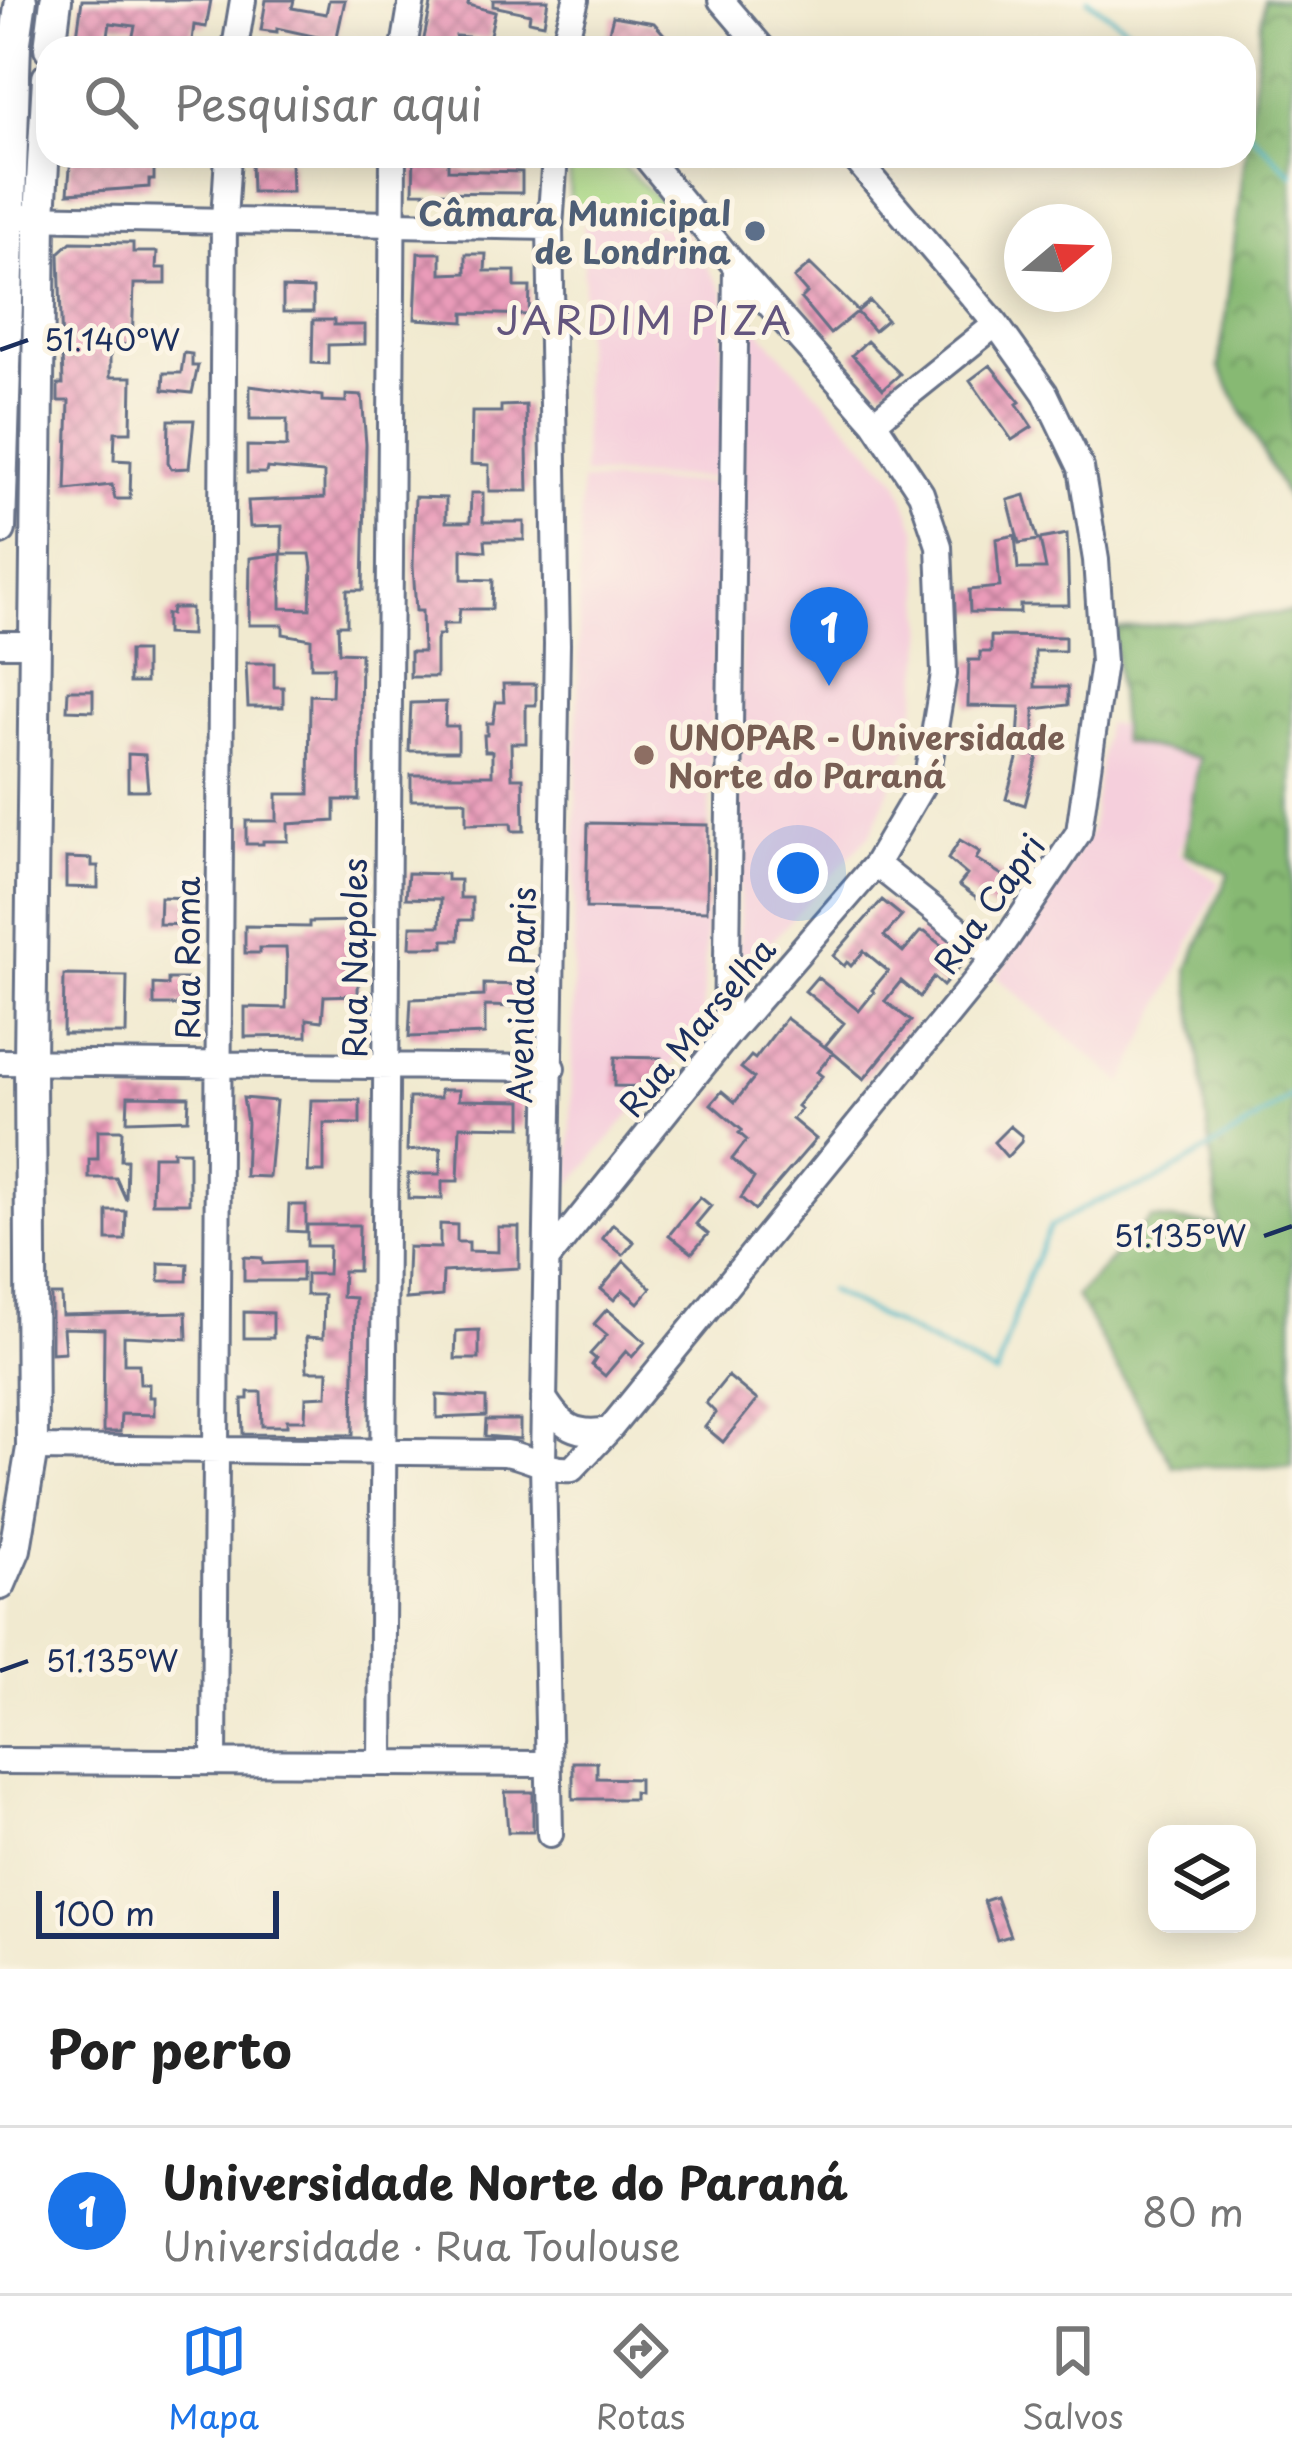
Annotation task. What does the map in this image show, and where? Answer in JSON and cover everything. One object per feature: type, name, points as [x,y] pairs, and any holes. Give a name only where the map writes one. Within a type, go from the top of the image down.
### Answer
[{"type":"main road","points":[[0,1584],[15,1549],[32,1448],[15,1062],[35,644],[25,216],[15,42],[21,0]]},
{"type":"main road","points":[[52,36],[56,0]]},
{"type":"main road","points":[[0,529],[25,216],[36,150]]},
{"type":"street","points":[[238,36],[243,0]]},
{"type":"street","points":[[406,36],[412,0]]},
{"type":"street","points":[[565,36],[575,0]]},
{"type":"street","points":[[722,0],[752,36]]},
{"type":"street","name":"Rua Roma","points":[[214,1761],[227,168]]},
{"type":"street","name":"Rua Napoles","points":[[381,1761],[392,168]]},
{"type":"street","name":"Avenida Paris","points":[[550,1834],[543,1462],[557,644],[550,227],[554,168]]},
{"type":"street","name":"Rua Marselha","points":[[548,1258],[726,1037],[875,864],[928,777],[944,674],[938,546],[921,494],[874,422],[655,168]]},
{"type":"street","name":"Rua Capri","points":[[32,1448],[505,1454],[555,1469],[572,1469],[583,1462],[994,958],[1079,832],[1103,662],[1096,560],[1081,468],[1046,393],[996,324],[863,168]]},
{"type":"street","points":[[25,216],[550,227]]},
{"type":"street","points":[[726,1037],[736,267]]},
{"type":"street","points":[[874,422],[996,324]]},
{"type":"street","points":[[0,644],[35,644]]},
{"type":"street","points":[[875,864],[994,958]]},
{"type":"street","points":[[15,1062],[553,1069]]},
{"type":"street","points":[[544,1397],[567,1428],[609,1430]]},
{"type":"street","points":[[0,1761],[547,1764]]},
{"type":"shaded area","points":[[584,223],[682,228],[724,293],[722,478],[583,475]]},
{"type":"shaded area","points":[[743,313],[897,479],[917,531],[925,636],[912,736],[872,832],[739,977]]},
{"type":"shaded area","name":"UNOPAR - Universidade Norte do Paraná","points":[[581,481],[719,482],[703,1027],[570,1186]]},
{"type":"shaded area","points":[[1106,724],[1222,735],[1178,853],[1219,883],[1123,1084],[997,977],[1091,831]]},
{"type":"green space","points":[[1264,0],[1292,0],[1292,508],[1219,368],[1243,168],[1256,168],[1256,65]]},
{"type":"green space","points":[[569,168],[625,168],[683,222],[570,212]]},
{"type":"green space","points":[[1292,612],[1292,1467],[1173,1466],[1076,1296],[1151,1218],[1220,1226],[1188,969],[1229,873],[1184,853],[1199,758],[1122,742],[1114,629]]},
{"type":"building","points":[[82,0],[211,0],[206,27],[194,25],[193,36],[133,36],[135,26],[110,23],[108,36],[77,36]]},
{"type":"building","points":[[266,0],[294,0],[292,8],[326,14],[329,0],[345,0],[337,36],[261,30]]},
{"type":"building","points":[[432,0],[469,0],[468,5],[495,12],[490,36],[424,36]]},
{"type":"building","points":[[493,0],[548,0],[544,24],[529,21],[530,14],[493,6]]},
{"type":"building","points":[[613,16],[654,23],[665,36],[608,36]]},
{"type":"building","points":[[70,168],[154,168],[149,187],[68,193]]},
{"type":"building","points":[[251,168],[291,168],[292,192],[252,192]]},
{"type":"building","points":[[414,168],[522,172],[522,193],[413,192]]},
{"type":"building","points":[[71,242],[133,243],[133,252],[157,252],[156,268],[166,268],[166,284],[134,284],[132,345],[110,344],[110,377],[132,377],[131,432],[115,432],[114,460],[131,461],[130,499],[115,499],[112,485],[66,490],[69,401],[58,401],[58,384],[63,384],[59,253]]},
{"type":"building","points":[[418,253],[441,253],[441,274],[466,273],[466,254],[486,254],[485,271],[515,271],[515,287],[530,287],[529,315],[464,313],[464,322],[415,319]]},
{"type":"building","points":[[810,264],[858,311],[870,301],[887,320],[874,331],[857,312],[830,334],[801,299],[807,293],[794,278]]},
{"type":"building","points":[[283,288],[313,289],[313,312],[283,312]]},
{"type":"building","points":[[313,320],[365,325],[365,344],[328,345],[328,364],[312,363]]},
{"type":"building","points":[[867,341],[900,374],[883,389],[852,355]]},
{"type":"building","points":[[184,353],[192,354],[192,366],[198,366],[192,393],[163,390],[164,373],[181,373]]},
{"type":"building","points":[[990,365],[1020,402],[1032,427],[1012,440],[970,380]]},
{"type":"building","points":[[250,386],[322,396],[322,401],[346,402],[346,395],[362,396],[366,444],[363,590],[347,590],[347,625],[338,625],[339,652],[361,653],[359,800],[335,800],[335,821],[288,824],[288,841],[263,844],[246,844],[246,821],[277,821],[277,794],[309,794],[310,695],[332,696],[333,667],[311,667],[311,639],[283,634],[283,625],[249,625],[250,558],[281,554],[281,608],[310,609],[312,567],[310,554],[282,554],[282,526],[250,527],[248,501],[324,498],[324,473],[267,468],[266,473],[247,473],[247,446],[287,447],[287,419],[250,419]]},
{"type":"building","points":[[526,405],[528,491],[489,491],[489,465],[471,464],[472,412],[501,412],[501,406]]},
{"type":"building","points":[[169,420],[194,420],[189,468],[171,469],[168,463]]},
{"type":"building","points":[[471,493],[483,493],[483,522],[524,522],[524,540],[485,540],[486,551],[462,549],[462,579],[493,580],[492,609],[460,609],[458,624],[443,624],[443,635],[438,635],[436,677],[410,677],[410,652],[423,652],[422,611],[416,611],[413,566],[415,497],[446,498],[446,522],[470,522]]},
{"type":"building","points":[[1025,495],[1038,540],[1019,543],[1008,500]]},
{"type":"building","points":[[1067,534],[1069,605],[1020,605],[1020,613],[970,612],[969,590],[1000,587],[996,539],[1015,535],[1018,569],[1046,569],[1040,539]]},
{"type":"building","points":[[172,608],[191,608],[191,635],[166,634],[166,614]]},
{"type":"building","points":[[991,636],[1065,637],[1065,651],[1035,651],[1035,687],[1068,687],[1068,705],[1034,709],[1034,755],[1038,756],[1025,805],[1006,799],[1022,741],[1018,741],[1020,707],[968,706],[969,660],[980,660],[980,652],[991,652]]},
{"type":"building","points":[[129,651],[145,651],[145,683],[129,683]]},
{"type":"building","points":[[246,663],[274,663],[274,687],[283,687],[283,707],[248,707]]},
{"type":"building","points":[[503,684],[536,684],[536,705],[526,705],[526,743],[511,743],[512,778],[523,778],[524,831],[512,831],[511,823],[466,824],[466,802],[461,800],[411,800],[411,775],[492,775],[492,751],[485,751],[484,735],[487,723],[493,723],[496,702],[504,702]]},
{"type":"building","points":[[68,690],[93,690],[93,711],[67,710]]},
{"type":"building","points":[[446,702],[445,726],[458,726],[458,751],[409,751],[411,703]]},
{"type":"building","points":[[128,754],[145,755],[148,790],[128,790]]},
{"type":"building","points":[[588,823],[708,825],[707,911],[586,908]]},
{"type":"building","points":[[960,840],[980,852],[976,859],[1015,883],[997,912],[959,885],[967,875],[948,859]]},
{"type":"building","points":[[66,858],[92,859],[92,866],[98,866],[98,888],[66,887]]},
{"type":"building","points":[[408,873],[447,874],[447,880],[460,880],[460,898],[472,898],[472,920],[460,920],[459,940],[444,940],[444,947],[410,947],[411,926],[440,926],[441,899],[406,898]]},
{"type":"building","points":[[160,897],[191,898],[191,925],[159,924]]},
{"type":"building","points":[[882,900],[902,916],[884,936],[903,952],[925,932],[963,963],[943,986],[933,977],[920,997],[901,981],[885,1001],[911,1021],[864,1079],[825,1046],[844,1023],[805,991],[817,977],[859,1011],[888,971],[864,951],[851,966],[833,956]]},
{"type":"building","points":[[359,921],[358,995],[324,996],[322,1021],[307,1019],[307,1036],[245,1037],[245,1007],[286,1008],[287,962],[286,948],[245,953],[245,926],[309,927],[309,922]]},
{"type":"building","points":[[64,975],[127,976],[126,1034],[63,1034]]},
{"type":"building","points":[[168,979],[191,979],[188,1005],[154,1005],[154,984],[168,985]]},
{"type":"building","points":[[484,984],[524,985],[523,1007],[485,1006],[485,1034],[409,1037],[411,999],[484,996]]},
{"type":"building","points":[[786,1018],[833,1053],[792,1119],[816,1139],[755,1210],[741,1198],[754,1178],[732,1159],[747,1140],[711,1104],[722,1091],[735,1102],[754,1078],[741,1068],[751,1056],[755,1059]]},
{"type":"building","points":[[615,1057],[661,1058],[661,1087],[614,1086]]},
{"type":"building","points":[[440,1090],[459,1090],[458,1100],[522,1101],[522,1127],[460,1126],[458,1181],[442,1181],[442,1199],[408,1198],[408,1174],[440,1174],[441,1148],[407,1151],[409,1098],[440,1098]]},
{"type":"building","points":[[128,1096],[189,1097],[188,1119],[127,1121]]},
{"type":"building","points":[[243,1098],[276,1101],[269,1177],[245,1176]]},
{"type":"building","points":[[311,1100],[360,1100],[360,1124],[324,1123],[324,1172],[308,1172]]},
{"type":"building","points":[[1010,1126],[1022,1136],[1007,1157],[994,1142]]},
{"type":"building","points":[[98,1130],[122,1130],[126,1200],[116,1178],[89,1178],[89,1159],[98,1159]]},
{"type":"building","points":[[173,1151],[189,1151],[189,1203],[152,1203],[153,1156],[173,1156]]},
{"type":"building","points":[[700,1197],[711,1206],[696,1224],[708,1234],[692,1253],[669,1235]]},
{"type":"building","points":[[289,1205],[306,1205],[306,1232],[288,1231]]},
{"type":"building","points":[[107,1211],[126,1211],[125,1240],[107,1240]]},
{"type":"building","points":[[440,1224],[457,1225],[457,1242],[469,1242],[469,1251],[498,1252],[498,1227],[519,1227],[519,1268],[443,1272],[442,1296],[406,1299],[408,1247],[440,1248]]},
{"type":"building","points":[[613,1224],[634,1242],[623,1255],[602,1238]]},
{"type":"building","points":[[307,1225],[359,1225],[358,1271],[343,1271],[342,1297],[355,1298],[353,1435],[243,1434],[242,1399],[248,1399],[248,1392],[261,1392],[262,1426],[305,1420],[306,1397],[327,1396],[328,1371],[307,1371],[306,1337],[323,1338],[324,1295],[306,1295],[306,1274],[328,1274],[329,1246],[307,1246]]},
{"type":"building","points":[[244,1257],[262,1258],[263,1264],[302,1262],[302,1281],[244,1281]]},
{"type":"building","points":[[624,1261],[651,1288],[638,1303],[623,1290],[614,1300],[601,1289]]},
{"type":"building","points":[[159,1263],[188,1264],[187,1281],[159,1281]]},
{"type":"building","points":[[51,1295],[61,1295],[62,1315],[186,1312],[187,1339],[124,1336],[124,1364],[139,1364],[140,1384],[149,1384],[149,1397],[154,1397],[154,1415],[121,1414],[120,1432],[103,1432],[104,1329],[63,1328],[65,1352],[51,1353]]},
{"type":"building","points":[[607,1309],[645,1342],[632,1357],[626,1351],[605,1376],[592,1365],[596,1359],[590,1354],[607,1335],[594,1324]]},
{"type":"building","points":[[244,1312],[273,1313],[273,1338],[244,1338]]},
{"type":"building","points":[[479,1330],[479,1359],[455,1359],[456,1331]]},
{"type":"building","points":[[728,1376],[757,1400],[723,1442],[705,1427],[716,1413],[706,1403]]},
{"type":"building","points":[[437,1395],[486,1398],[486,1416],[437,1418]]},
{"type":"building","points":[[486,1420],[520,1420],[520,1439],[485,1436]]},
{"type":"building","points":[[573,1762],[597,1762],[597,1778],[639,1779],[639,1793],[634,1792],[634,1799],[573,1799]]},
{"type":"building","points":[[505,1792],[533,1792],[533,1832],[508,1832]]},
{"type":"building","points":[[996,1897],[1010,1936],[997,1940],[984,1901]]},
{"type":"waterway","points":[[1088,0],[1139,36]]},
{"type":"waterway","points":[[1256,139],[1292,174]]},
{"type":"waterway","points":[[829,1291],[996,1375],[1025,1284],[1050,1227],[1095,1202],[1154,1182],[1292,1095]]},
{"type":"place","name":"Câmara Municipal de Londrina","points":[[755,231]]},
{"type":"place","name":"Universidade Norte do Paraná","points":[[829,686]]},
{"type":"place","name":"UNOPAR - Universidade Norte do Paraná","points":[[644,755]]},
{"type":"district","name":"JARDIM PIZA","points":[[645,318]]}]
